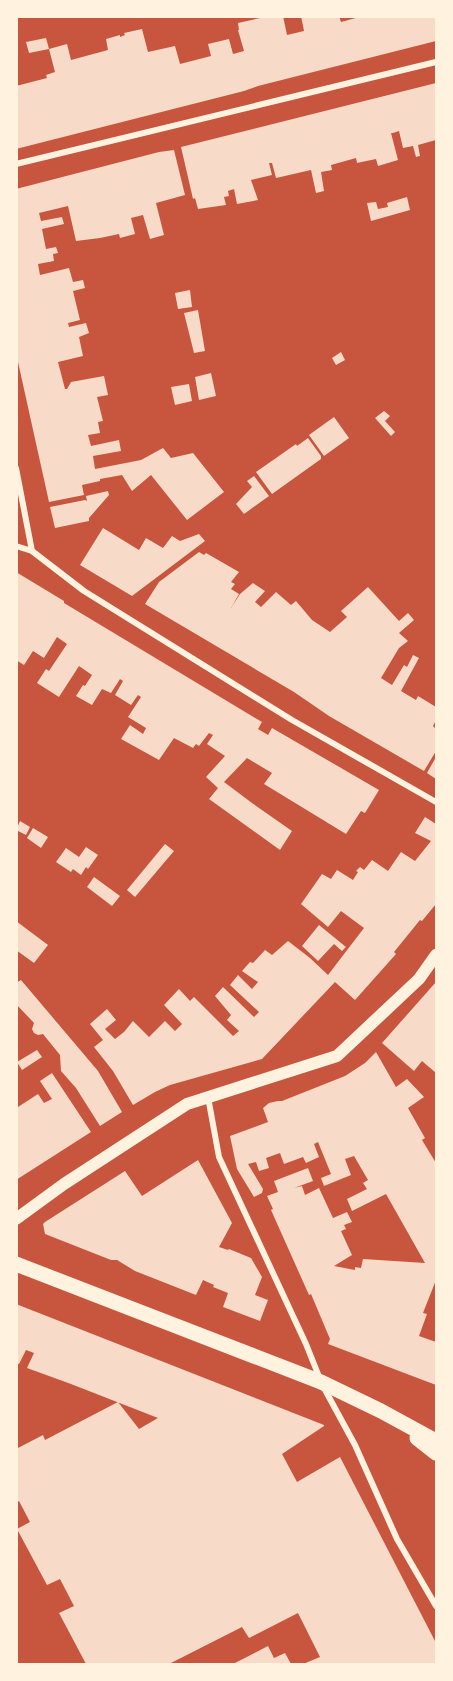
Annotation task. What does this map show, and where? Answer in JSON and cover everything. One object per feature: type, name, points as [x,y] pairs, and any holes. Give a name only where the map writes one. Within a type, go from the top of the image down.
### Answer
[{"type":"main road","points":[[16,1219],[64,1184],[187,1104],[337,1056],[419,979],[436,955]]},
{"type":"main road","points":[[16,1264],[321,1382],[436,1441]]},
{"type":"main road","points":[[381,1411],[436,1453]]},
{"type":"street","points":[[16,164],[436,62]]},
{"type":"street","points":[[16,468],[32,551]]},
{"type":"street","points":[[16,546],[32,551],[84,591],[292,720],[436,801]]},
{"type":"street","points":[[208,1097],[219,1157],[306,1344],[321,1382],[356,1445],[397,1539],[436,1606]]},
{"type":"building","points":[[260,16],[283,16],[287,35],[304,31],[301,16],[339,16],[341,22],[363,16],[436,16],[436,41],[16,149],[16,86],[47,78],[46,75],[55,72],[49,49],[67,44],[71,60],[108,50],[106,39],[120,35],[120,37],[125,35],[124,33],[142,29],[148,52],[175,46],[180,64],[211,56],[208,44],[229,39],[233,54],[244,51],[238,23],[260,18]]},
{"type":"building","points":[[46,38],[49,49],[29,53],[26,42]]},
{"type":"building","points":[[436,83],[436,140],[418,145],[420,156],[416,157],[413,146],[403,148],[399,131],[391,133],[398,160],[378,166],[376,159],[357,163],[356,158],[331,165],[332,170],[321,172],[324,191],[316,193],[311,170],[276,178],[272,163],[269,163],[272,175],[251,180],[258,200],[237,204],[234,189],[228,191],[229,196],[224,197],[226,205],[198,209],[195,198],[193,199],[181,147]]},
{"type":"building","points":[[174,150],[185,195],[156,203],[164,235],[150,239],[143,215],[131,218],[135,234],[120,238],[119,234],[76,241],[68,206],[39,213],[41,221],[62,217],[64,224],[42,229],[46,249],[56,247],[58,253],[53,254],[54,261],[38,264],[40,275],[69,268],[73,282],[83,280],[85,288],[73,291],[80,320],[68,323],[69,327],[86,323],[89,333],[79,337],[83,356],[58,362],[65,389],[71,382],[104,376],[108,395],[97,397],[103,421],[98,422],[100,433],[88,435],[91,446],[119,440],[121,451],[93,456],[95,469],[141,460],[163,448],[171,458],[193,453],[224,492],[187,520],[151,475],[132,491],[122,475],[82,485],[84,495],[49,502],[16,353],[16,189]]},
{"type":"building","points":[[407,197],[410,210],[371,221],[367,203],[376,202],[378,209],[388,207],[387,203]]},
{"type":"building","points":[[190,290],[192,307],[178,309],[175,293]]},
{"type":"building","points":[[198,310],[205,351],[194,353],[184,313]]},
{"type":"building","points":[[341,352],[345,360],[336,365],[332,358]]},
{"type":"building","points":[[211,373],[216,396],[199,400],[195,377]]},
{"type":"building","points":[[189,384],[192,401],[175,405],[171,387]]},
{"type":"building","points":[[384,411],[390,416],[385,421],[395,432],[391,436],[375,418]]},
{"type":"building","points":[[334,417],[349,438],[324,456],[309,435]]},
{"type":"building","points":[[308,438],[321,459],[272,494],[256,472]]},
{"type":"building","points":[[254,476],[269,496],[244,514],[236,504],[252,487],[247,481]]},
{"type":"building","points":[[108,491],[109,495],[89,518],[89,521],[55,528],[50,507],[87,501],[86,496]]},
{"type":"building","points":[[103,528],[139,550],[146,538],[163,548],[172,536],[180,541],[199,534],[205,541],[132,596],[80,565]]},
{"type":"building","points":[[199,552],[204,555],[206,553],[239,572],[231,582],[235,584],[231,589],[239,594],[231,608],[240,594],[253,583],[265,591],[255,602],[261,607],[276,592],[291,605],[296,601],[312,620],[330,632],[347,617],[341,611],[368,587],[399,621],[408,613],[414,620],[399,633],[408,641],[399,648],[381,678],[392,685],[404,665],[407,667],[413,655],[419,658],[401,691],[416,700],[418,696],[436,707],[436,720],[433,726],[436,729],[436,751],[424,771],[145,604],[159,582]]},
{"type":"building","points":[[16,572],[262,722],[258,729],[268,735],[272,728],[379,790],[365,813],[361,811],[346,834],[264,784],[272,773],[247,758],[224,782],[292,831],[280,850],[209,799],[218,788],[206,777],[225,756],[207,744],[213,735],[209,733],[199,746],[196,744],[193,748],[174,738],[159,760],[121,739],[130,725],[143,734],[146,728],[128,717],[141,697],[138,695],[131,705],[115,695],[123,681],[120,679],[111,693],[102,689],[92,705],[76,696],[92,675],[79,666],[59,697],[37,683],[46,669],[49,671],[67,644],[57,637],[44,658],[33,651],[24,665],[16,660]]},
{"type":"building","points":[[436,757],[436,779],[427,773]]},
{"type":"building","points":[[425,817],[436,824],[436,904],[422,921],[420,920],[394,952],[396,954],[355,1000],[335,982],[262,1059],[170,1085],[133,1105],[113,1071],[94,1047],[103,1040],[90,1024],[107,1009],[116,1020],[105,1029],[115,1039],[133,1021],[149,1037],[165,1021],[175,1031],[182,1024],[164,1005],[179,989],[190,1001],[194,997],[233,1036],[239,1031],[227,1020],[231,1015],[215,996],[223,987],[254,1017],[259,1012],[230,985],[238,975],[252,989],[258,982],[242,971],[265,950],[272,955],[288,941],[328,975],[364,928],[341,911],[328,927],[301,904],[322,874],[331,879],[337,870],[353,880],[358,872],[356,871],[360,867],[364,870],[372,860],[388,871],[401,852],[415,861],[431,841],[415,833]]},
{"type":"building","points":[[20,821],[30,827],[26,835],[16,830]]},
{"type":"building","points":[[33,828],[48,837],[41,848],[27,838]]},
{"type":"building","points":[[165,844],[174,851],[135,897],[127,890]]},
{"type":"building","points":[[86,847],[98,855],[81,875],[73,869],[71,872],[56,862],[66,848],[79,857]]},
{"type":"building","points":[[94,877],[120,896],[112,906],[87,887]]},
{"type":"building","points":[[16,921],[48,945],[34,963],[16,950]]},
{"type":"building","points":[[319,925],[346,947],[342,951],[334,944],[318,961],[302,946]]},
{"type":"building","points":[[21,980],[98,1071],[122,1112],[100,1126],[76,1088],[61,1071],[60,1055],[43,1034],[34,1033],[32,1029],[34,1023],[16,1004],[16,983]]},
{"type":"building","points":[[436,982],[436,1073],[422,1061],[414,1071],[382,1043]]},
{"type":"building","points":[[37,1050],[42,1057],[22,1070],[17,1062]]},
{"type":"building","points":[[376,1052],[396,1087],[407,1079],[424,1097],[408,1108],[425,1138],[422,1140],[436,1163],[436,1280],[423,1313],[427,1314],[419,1336],[436,1342],[436,1385],[328,1344],[330,1339],[271,1210],[273,1209],[267,1196],[278,1192],[274,1181],[308,1168],[313,1181],[294,1188],[302,1186],[305,1195],[319,1188],[333,1218],[347,1212],[352,1222],[344,1225],[346,1229],[341,1231],[352,1255],[334,1266],[355,1270],[355,1267],[361,1268],[363,1259],[425,1263],[386,1194],[352,1211],[347,1199],[367,1189],[363,1183],[368,1180],[354,1156],[345,1159],[351,1175],[324,1186],[321,1178],[331,1174],[318,1142],[314,1144],[319,1157],[306,1163],[303,1157],[284,1164],[280,1153],[266,1158],[269,1168],[259,1171],[256,1162],[248,1164],[263,1189],[262,1193],[254,1197],[237,1169],[230,1136],[268,1122],[263,1108],[269,1103],[282,1101],[345,1076],[365,1063]]},
{"type":"building","points":[[52,1073],[91,1132],[16,1180],[16,1104],[18,1107],[38,1094],[44,1103],[52,1099],[40,1081]]},
{"type":"building","points":[[198,1160],[232,1223],[219,1247],[251,1258],[262,1277],[255,1295],[268,1300],[260,1321],[223,1307],[228,1293],[203,1280],[196,1295],[135,1271],[117,1260],[111,1260],[45,1234],[43,1224],[45,1222],[125,1171],[142,1196]]},
{"type":"building","points":[[16,1304],[324,1425],[282,1454],[297,1482],[340,1457],[436,1643],[436,1664],[303,1664],[320,1657],[298,1613],[249,1638],[242,1627],[169,1664],[86,1664],[59,1613],[74,1606],[60,1579],[47,1585],[17,1529],[30,1522],[19,1501],[16,1503],[16,1449],[43,1435],[45,1440],[118,1402],[27,1368],[34,1353],[26,1350],[19,1364],[16,1363]],"holes":[[[118,1403],[158,1418],[139,1429]]]},
{"type":"building","points":[[268,1646],[274,1658],[285,1653],[291,1664],[233,1664]]}]
